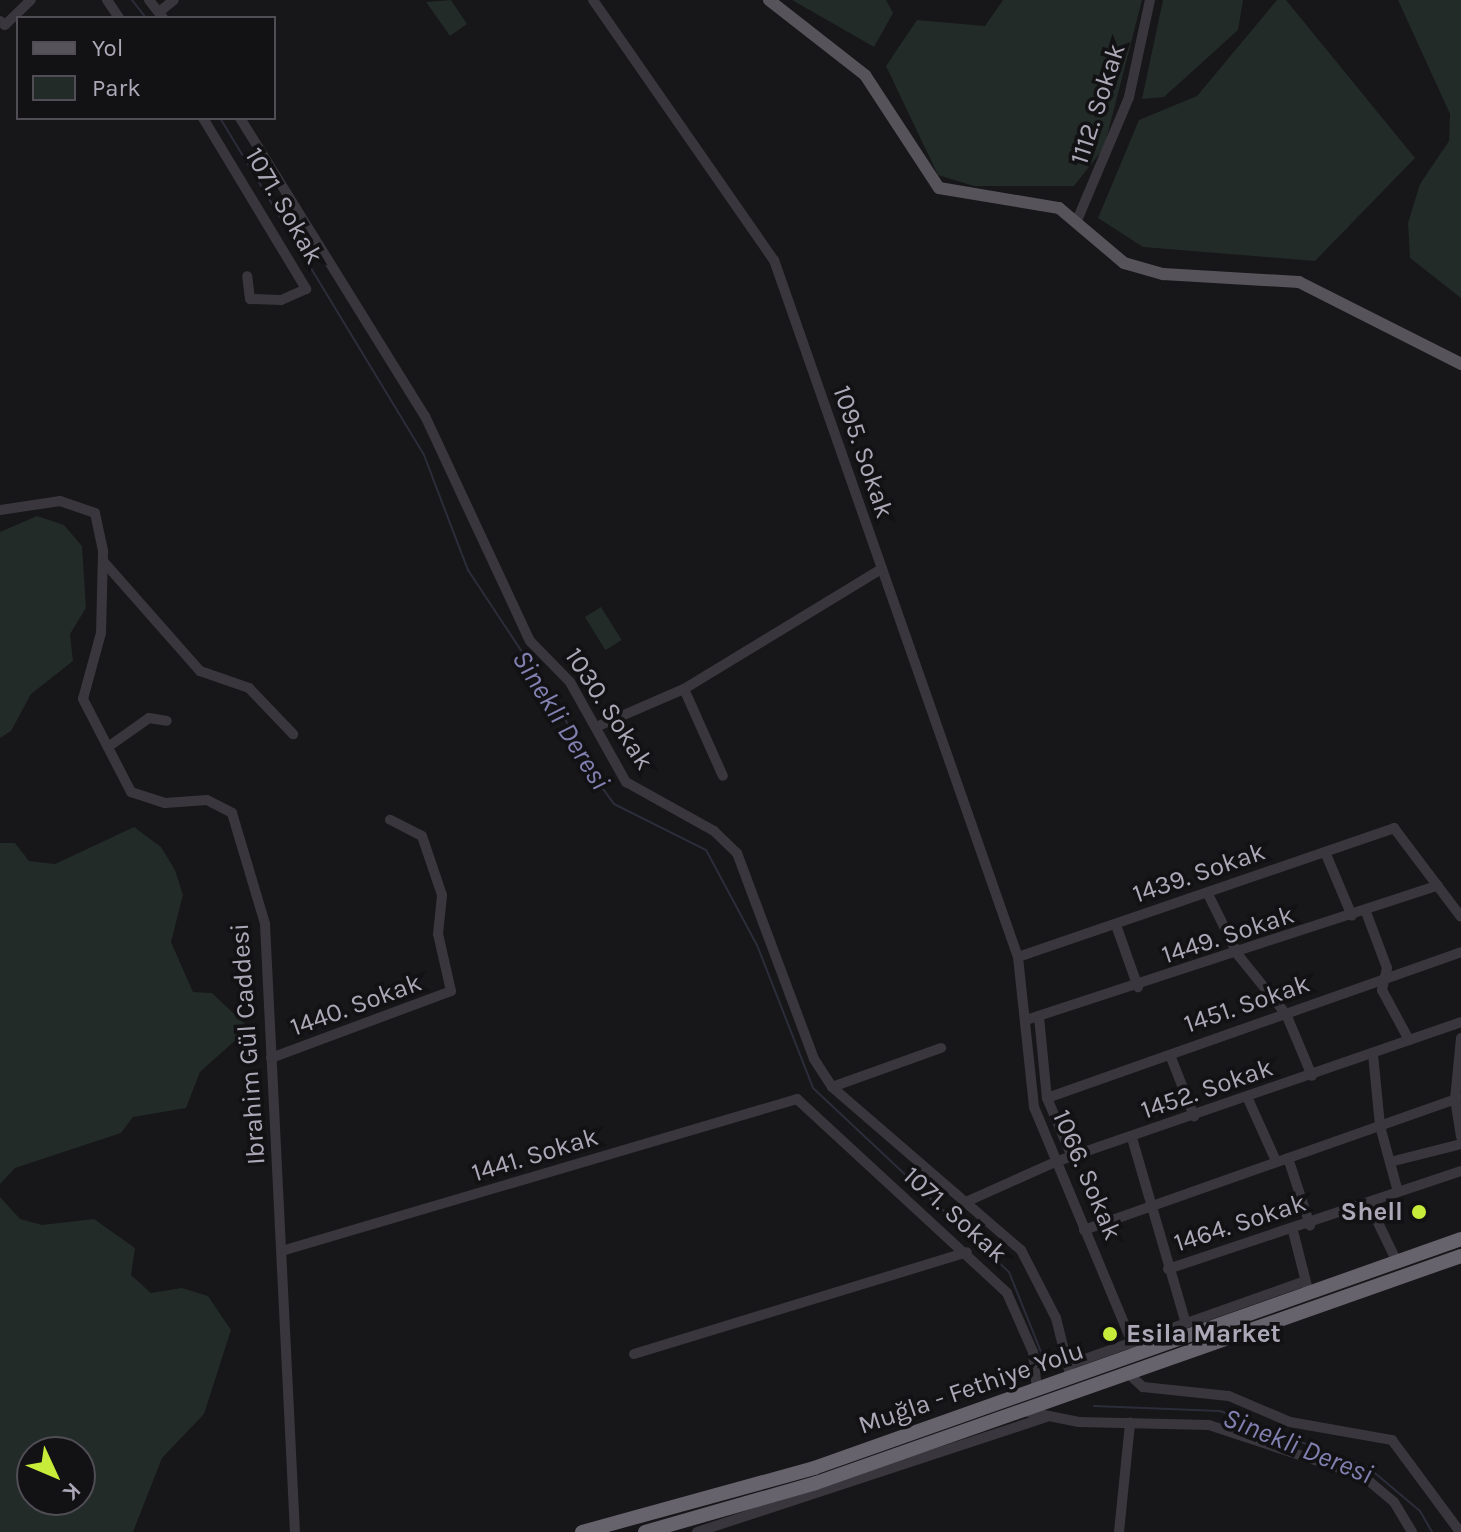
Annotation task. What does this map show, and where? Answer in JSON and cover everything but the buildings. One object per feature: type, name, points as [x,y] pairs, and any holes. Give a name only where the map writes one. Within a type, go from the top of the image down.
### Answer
[{"type":"highway","name":"Muğla - Fethiye Yolu","points":[[582,1532],[745,1490],[1037,1390],[1070,1372],[1307,1286],[1397,1262],[1461,1239]]},
{"type":"highway","name":"Muğla - Fethiye Yolu","points":[[645,1532],[872,1472],[1024,1411],[1461,1256]]},
{"type":"main road","points":[[769,0],[865,75],[939,188],[1059,208],[1078,218],[1124,263],[1163,274],[1299,282],[1461,364]]},
{"type":"street","points":[[2,23],[31,0]]},
{"type":"street","points":[[149,0],[161,15],[174,0]]},
{"type":"street","name":"1095. Sokak","points":[[593,0],[769,249],[1018,957]]},
{"type":"street","name":"1112. Sokak","points":[[1078,218],[1125,107],[1150,0]]},
{"type":"street","name":"1071. Sokak","points":[[204,120],[306,289],[281,300],[250,299],[247,276]]},
{"type":"street","name":"1030. Sokak","points":[[241,120],[425,416],[514,616],[552,658],[596,727],[626,782],[714,831],[737,853],[814,1059],[832,1087],[968,1201],[1037,1273],[1070,1372]]},
{"type":"street","name":"Ibrahim Gül Caddesi","points":[[0,510],[60,501],[95,513],[103,561],[101,633],[83,699],[131,792],[165,803],[207,800],[232,813],[265,924],[285,1250],[295,1532]]},
{"type":"street","points":[[103,561],[200,671],[249,688],[293,734]]},
{"type":"street","points":[[596,727],[684,689],[880,570]]},
{"type":"street","points":[[684,689],[723,776]]},
{"type":"street","points":[[108,747],[149,718],[167,721]]},
{"type":"street","name":"1440. Sokak","points":[[271,1058],[451,991],[438,934],[442,895],[422,836],[390,820]]},
{"type":"street","name":"1439. Sokak","points":[[1018,957],[1394,828],[1438,885]]},
{"type":"street","points":[[1325,852],[1352,916]]},
{"type":"street","points":[[1438,885],[1461,917]]},
{"type":"street","name":"1449. Sokak","points":[[1034,1018],[1238,955],[1438,885]]},
{"type":"street","points":[[1208,894],[1238,955],[1286,1014],[1312,1076]]},
{"type":"street","points":[[1366,912],[1387,968],[1382,990],[1409,1040]]},
{"type":"street","points":[[1116,925],[1138,987]]},
{"type":"street","name":"1451. Sokak","points":[[1047,1098],[1461,952]]},
{"type":"street","name":"1066. Sokak","points":[[1018,957],[1034,1018],[1034,1107],[1135,1348]]},
{"type":"street","points":[[1034,1018],[1047,1098],[1072,1157]]},
{"type":"street","name":"1452. Sokak","points":[[968,1201],[1055,1162],[1248,1099],[1461,1022]]},
{"type":"street","points":[[1461,1038],[1458,1098],[1461,1137]]},
{"type":"street","points":[[832,1087],[941,1048]]},
{"type":"street","points":[[1373,1054],[1380,1126],[1398,1192]]},
{"type":"street","points":[[1170,1055],[1194,1116]]},
{"type":"street","points":[[1084,1230],[1149,1202],[1288,1158],[1458,1098]]},
{"type":"street","name":"1071. Sokak","points":[[797,1099],[967,1252],[1021,1317],[1037,1390]]},
{"type":"street","name":"1441. Sokak","points":[[285,1250],[797,1099]]},
{"type":"street","points":[[1248,1099],[1276,1161]]},
{"type":"street","points":[[1132,1138],[1185,1321]]},
{"type":"street","points":[[1390,1162],[1461,1144]]},
{"type":"street","points":[[1288,1158],[1310,1225]]},
{"type":"street","name":"1464. Sokak","points":[[1168,1269],[1293,1231],[1461,1171]]},
{"type":"street","points":[[1369,1204],[1397,1262]]},
{"type":"street","points":[[1135,1348],[1185,1321],[1307,1286],[1293,1231]]},
{"type":"street","points":[[634,1354],[967,1252]]},
{"type":"street","points":[[1130,1375],[1143,1387],[1229,1396],[1290,1422],[1392,1440],[1460,1532]]},
{"type":"street","points":[[1024,1411],[1048,1417],[1209,1425],[1363,1476],[1394,1502],[1412,1532]]},
{"type":"street","points":[[697,1532],[872,1472],[1048,1417]]},
{"type":"street","points":[[1119,1532],[1130,1423]]},
{"type":"green space","points":[[451,0],[467,24],[450,36],[426,2]]},
{"type":"green space","points":[[792,0],[886,0],[893,13],[874,47]]},
{"type":"green space","points":[[1003,0],[1142,0],[1104,148],[1074,186],[974,186],[938,175],[886,66],[917,20],[985,26]]},
{"type":"green space","points":[[1163,0],[1243,0],[1238,30],[1164,97],[1142,99]]},
{"type":"green space","points":[[1277,0],[1286,0],[1415,158],[1315,261],[1143,247],[1098,218],[1139,120],[1197,96]]},
{"type":"green space","points":[[1398,0],[1461,0],[1461,298],[1410,258],[1408,223],[1420,184],[1449,141],[1450,114]]},
{"type":"green space","points":[[37,516],[64,525],[82,546],[86,608],[70,634],[73,661],[31,694],[11,731],[0,738],[0,532]]},
{"type":"green space","points":[[601,607],[622,640],[606,650],[585,617]]},
{"type":"green space","points":[[134,827],[161,847],[175,870],[183,895],[171,942],[193,992],[212,993],[249,1028],[200,1072],[186,1108],[133,1117],[121,1133],[15,1168],[0,1184],[0,843],[15,843],[29,861],[55,864]]},
{"type":"green space","points":[[0,1197],[20,1219],[42,1225],[94,1219],[135,1248],[131,1275],[151,1293],[182,1288],[208,1296],[231,1330],[204,1414],[162,1458],[133,1532],[0,1532]]},
{"type":"waterway","name":"Sinekli Deresi","points":[[132,0],[144,16]]},
{"type":"waterway","name":"Sinekli Deresi","points":[[221,120],[424,455],[468,570],[563,714],[587,767],[614,804],[706,850],[757,945],[813,1088],[1009,1272],[1047,1367]]},
{"type":"waterway","name":"Sinekli Deresi","points":[[1094,1406],[1220,1411],[1369,1468],[1420,1511],[1432,1532]]},
{"type":"place","name":"Shell","points":[[1419,1212]]},
{"type":"place","name":"Esila Market","points":[[1110,1334]]}]
